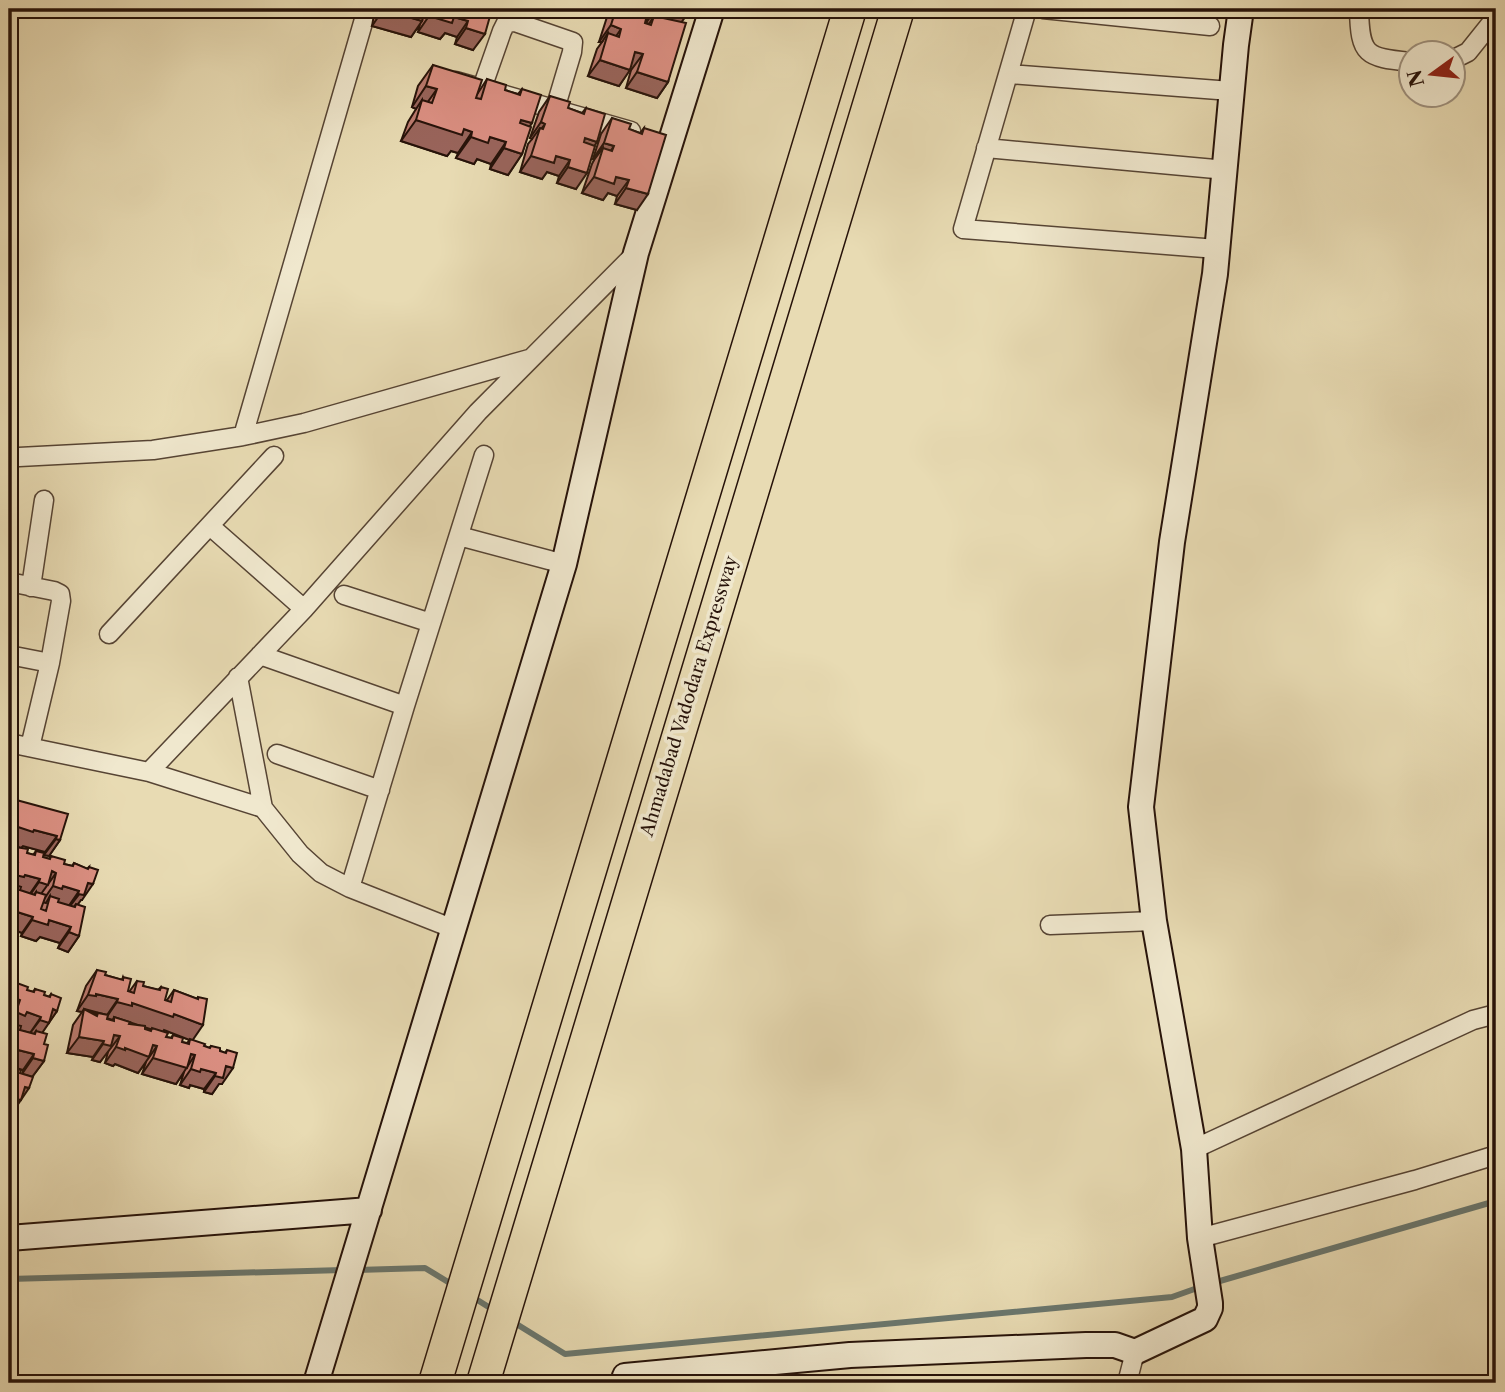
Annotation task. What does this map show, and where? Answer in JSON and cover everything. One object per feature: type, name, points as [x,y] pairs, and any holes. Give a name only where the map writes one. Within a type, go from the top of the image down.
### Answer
[{"type":"highway","points":[[435,1383],[850,9]]},
{"type":"highway","name":"Ahmadabad Vadodara Expressway","points":[[482,1383],[898,9]]},
{"type":"street","points":[[243,436],[367,9]]},
{"type":"street","points":[[316,1383],[564,564],[636,253],[712,9]]},
{"type":"street","points":[[1027,9],[963,229],[1217,249]]},
{"type":"street","points":[[1043,9],[1210,26]]},
{"type":"street","points":[[623,1383],[625,1376],[850,1354],[1086,1345],[1115,1345],[1135,1352],[1205,1319],[1210,1308],[1201,1245],[1194,1150],[1154,921],[1142,832],[1142,785],[1172,542],[1215,274],[1241,9]]},
{"type":"street","points":[[1359,9],[1360,36],[1367,51],[1379,58],[1396,60]]},
{"type":"street","points":[[1466,53],[1496,16]]},
{"type":"street","points":[[482,88],[506,23],[515,22],[573,42],[555,109]]},
{"type":"street","points":[[1009,74],[1231,91]]},
{"type":"street","points":[[439,76],[671,142]]},
{"type":"street","points":[[986,148],[1226,170]]},
{"type":"street","points":[[149,772],[304,610],[478,412],[636,253]]},
{"type":"street","points":[[19,457],[153,450],[243,436],[304,423],[529,359]]},
{"type":"street","points":[[350,888],[484,455]]},
{"type":"street","points":[[109,634],[274,456]]},
{"type":"street","points":[[30,587],[44,500]]},
{"type":"street","points":[[210,526],[304,610]]},
{"type":"street","points":[[459,536],[564,564]]},
{"type":"street","points":[[9,582],[54,591],[60,594],[61,601],[50,663],[30,747]]},
{"type":"street","points":[[344,595],[431,623]]},
{"type":"street","points":[[9,655],[50,663]]},
{"type":"street","points":[[260,655],[405,706]]},
{"type":"street","points":[[238,677],[262,808],[300,854],[321,873],[350,888],[454,929]]},
{"type":"street","points":[[9,743],[149,772],[262,808]]},
{"type":"street","points":[[277,754],[380,790]]},
{"type":"street","points":[[1050,925],[1154,921]]},
{"type":"street","points":[[1194,1150],[1473,1020],[1496,1014]]},
{"type":"street","points":[[1201,1245],[1496,1155]]},
{"type":"street","points":[[9,1238],[369,1210]]},
{"type":"street","points":[[1127,1383],[1135,1352]]},
{"type":"building","points":[[383,9],[426,9],[422,21]]},
{"type":"building","points":[[431,9],[492,9],[485,34],[466,28],[468,21],[454,17],[452,23],[429,16]]},
{"type":"building","points":[[616,9],[648,11],[645,23],[651,25],[654,16],[686,23],[668,82],[637,72],[643,54],[635,52],[630,70],[600,60],[608,33],[619,37],[621,29],[611,25]]},
{"type":"building","points":[[663,9],[688,9],[686,16]]},
{"type":"building","points":[[433,65],[482,80],[476,98],[481,99],[487,79],[506,85],[505,90],[520,95],[522,89],[541,95],[532,123],[521,120],[520,123],[531,127],[522,154],[504,148],[506,142],[490,137],[488,143],[471,137],[472,132],[464,129],[462,135],[416,120],[422,100],[432,103],[437,89],[426,86]]},
{"type":"building","points":[[550,96],[570,102],[568,108],[584,114],[586,108],[605,114],[597,142],[585,138],[584,142],[595,146],[587,173],[568,167],[570,160],[556,156],[554,163],[531,156],[540,128],[543,129],[545,124],[541,122]]},
{"type":"building","points":[[612,118],[631,124],[629,129],[642,134],[644,128],[666,135],[648,194],[626,188],[629,180],[616,177],[614,184],[594,177],[603,148],[612,151],[614,146],[604,143]]},
{"type":"building","points":[[9,798],[68,814],[60,840],[56,839],[57,836],[9,824]]},
{"type":"building","points":[[9,846],[28,849],[27,853],[35,855],[36,851],[44,853],[43,857],[65,860],[64,864],[73,866],[74,863],[98,870],[93,884],[88,883],[84,895],[63,886],[62,889],[53,886],[56,873],[52,871],[48,885],[39,882],[40,879],[15,875],[18,863],[13,862],[9,873]]},
{"type":"building","points":[[12,884],[35,895],[36,892],[46,895],[41,909],[46,911],[50,896],[59,899],[58,902],[85,907],[79,936],[69,932],[71,927],[49,920],[48,925],[11,910],[9,913]]},
{"type":"building","points":[[97,970],[123,980],[123,977],[131,979],[128,991],[134,993],[137,981],[144,982],[143,986],[168,989],[165,1000],[171,1002],[174,990],[198,999],[207,999],[203,1025],[174,1014],[173,1017],[132,1003],[132,1006],[117,1002],[118,999],[88,995]]},
{"type":"building","points":[[14,982],[28,987],[27,990],[34,992],[35,989],[45,992],[44,995],[50,997],[51,994],[61,998],[57,1011],[53,1009],[49,1023],[27,1012],[25,1016],[16,1012],[20,1000],[15,998],[11,1011],[9,1010],[9,984],[13,985]]},
{"type":"building","points":[[84,1009],[97,1016],[98,1013],[108,1015],[107,1019],[114,1021],[114,1017],[130,1022],[129,1024],[145,1026],[145,1029],[151,1031],[152,1028],[168,1033],[166,1037],[172,1038],[173,1035],[183,1038],[182,1042],[189,1044],[190,1039],[210,1048],[220,1048],[220,1051],[226,1053],[227,1050],[237,1053],[233,1068],[226,1066],[223,1078],[215,1076],[216,1073],[191,1069],[195,1055],[191,1054],[187,1068],[153,1058],[157,1046],[153,1045],[149,1057],[116,1047],[120,1036],[114,1035],[111,1046],[103,1044],[104,1041],[79,1037]]},
{"type":"building","points":[[12,1024],[21,1026],[20,1030],[47,1034],[44,1044],[48,1045],[44,1061],[33,1058],[34,1054],[14,1049],[13,1052],[9,1051]]},
{"type":"building","points":[[13,1068],[33,1077],[29,1088],[25,1087],[21,1100],[16,1099],[17,1096],[9,1095],[9,1070],[12,1071]]},
{"type":"waterway","points":[[1213,1283],[1496,1201]]},
{"type":"waterway","points":[[357,1270],[425,1268],[453,1285]]},
{"type":"waterway","points":[[9,1279],[343,1270]]},
{"type":"waterway","points":[[510,1320],[565,1354],[1172,1297],[1203,1286]]},
{"type":"waterway","points":[[471,1296],[495,1311]]}]
